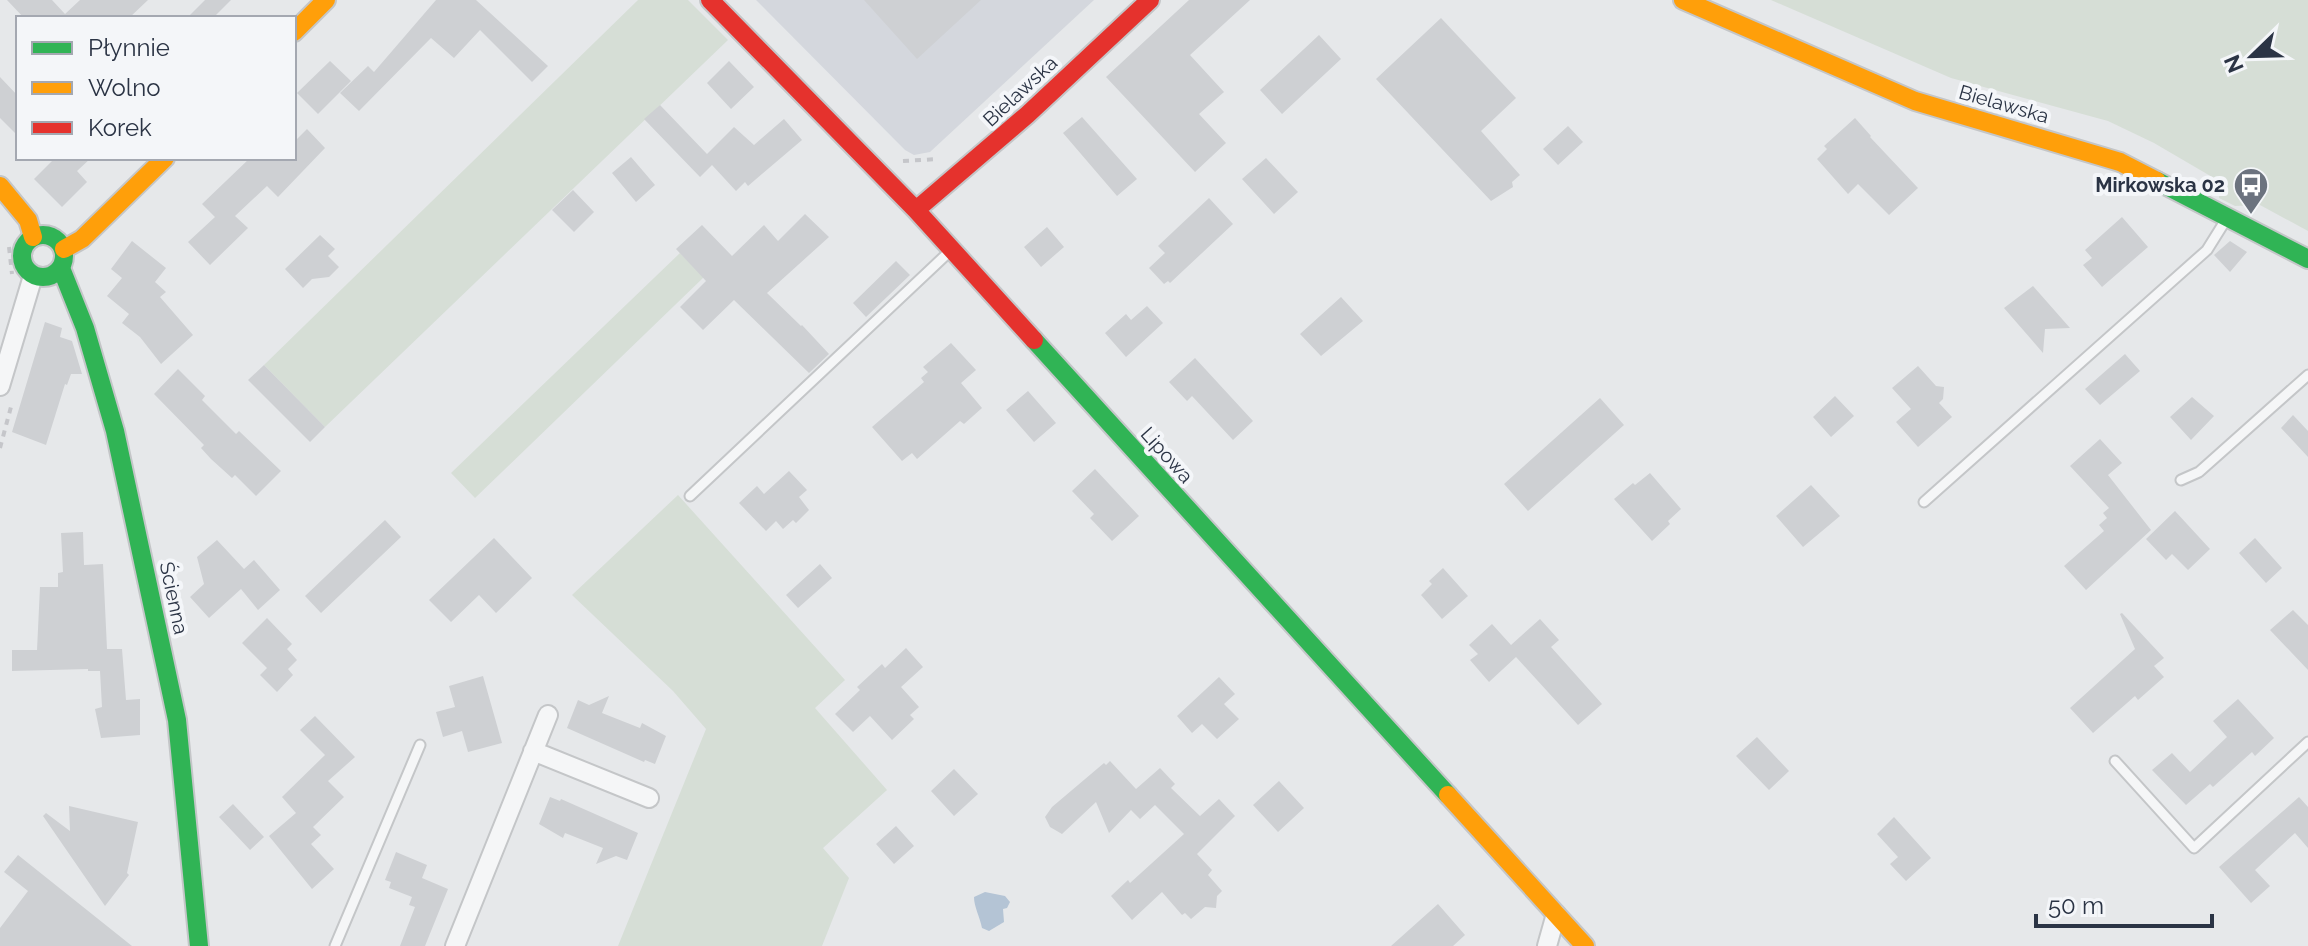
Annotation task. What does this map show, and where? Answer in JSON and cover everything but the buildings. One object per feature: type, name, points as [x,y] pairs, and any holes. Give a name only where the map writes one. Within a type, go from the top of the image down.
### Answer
[{"type":"street","points":[[296,30],[326,0]]},
{"type":"street","name":"Lipowa","points":[[710,0],[916,210],[1585,946]]},
{"type":"street","name":"Bielawska","points":[[916,210],[1027,115],[1150,0]]},
{"type":"street","name":"Bielawska","points":[[1683,0],[1915,101],[2120,162],[2308,259]]},
{"type":"street","points":[[64,249],[82,239],[163,160]]},
{"type":"street","points":[[0,186],[28,220],[33,237]]},
{"type":"street","points":[[50,236],[64,249],[61,268],[50,277],[33,276],[26,269],[22,257],[25,245],[33,237],[50,236]]},
{"type":"street","name":"Ścienna","points":[[61,268],[85,328],[115,431],[177,720],[199,946]]},
{"type":"street","points":[[0,386],[33,276]]},
{"type":"street","points":[[455,946],[548,715]]},
{"type":"street","points":[[533,751],[649,798]]},
{"type":"street","points":[[1547,946],[1556,914]]},
{"type":"lane","points":[[1924,502],[2207,250],[2228,217]]},
{"type":"lane","points":[[690,496],[951,249]]},
{"type":"lane","points":[[2181,480],[2199,472],[2308,375]]},
{"type":"lane","points":[[2115,761],[2194,848],[2308,742]]},
{"type":"lane","points":[[335,946],[420,745]]},
{"type":"path","points":[[894,152],[903,162],[938,159],[956,176]]},
{"type":"path","points":[[9,237],[12,275]]},
{"type":"shaded area","points":[[638,0],[688,0],[728,40],[325,427],[264,365]]},
{"type":"shaded area","points":[[756,0],[1094,0],[930,152],[914,155],[905,150]]},
{"type":"shaded area","points":[[1771,0],[2308,0],[2308,231],[2260,205],[2235,206],[2219,198],[2219,181],[2154,143],[2108,121],[1951,78]]},
{"type":"shaded area","points":[[680,253],[704,277],[475,498],[451,473]]},
{"type":"shaded area","points":[[678,495],[845,680],[815,708],[887,790],[823,848],[849,878],[822,946],[618,946],[706,729],[673,691],[572,595]]},
{"type":"water","points":[[985,892],[1005,896],[1010,902],[1003,909],[1004,922],[989,931],[982,928],[974,901],[974,897]]},
{"type":"traffic: fast","points":[[2157,181],[2308,259]]},
{"type":"traffic: fast","points":[[43,235],[58,241],[64,256],[58,271],[43,277],[28,271],[22,256],[28,241],[43,235]]},
{"type":"traffic: fast","points":[[61,268],[85,328],[115,431],[177,720],[199,946]]},
{"type":"traffic: fast","points":[[1034,340],[1448,795]]},
{"type":"traffic: slow","points":[[296,30],[326,0]]},
{"type":"traffic: slow","points":[[1683,0],[1915,101],[2120,162],[2157,181]]},
{"type":"traffic: slow","points":[[64,249],[82,239],[163,160]]},
{"type":"traffic: slow","points":[[0,186],[28,220],[33,237]]},
{"type":"traffic: slow","points":[[1448,795],[1585,946]]},
{"type":"traffic: jam","points":[[710,0],[916,210],[1034,340]]},
{"type":"traffic: jam","points":[[916,210],[1027,115],[1150,0]]},
{"type":"place","name":"Mirkowska 02","points":[[2251,216]]}]
